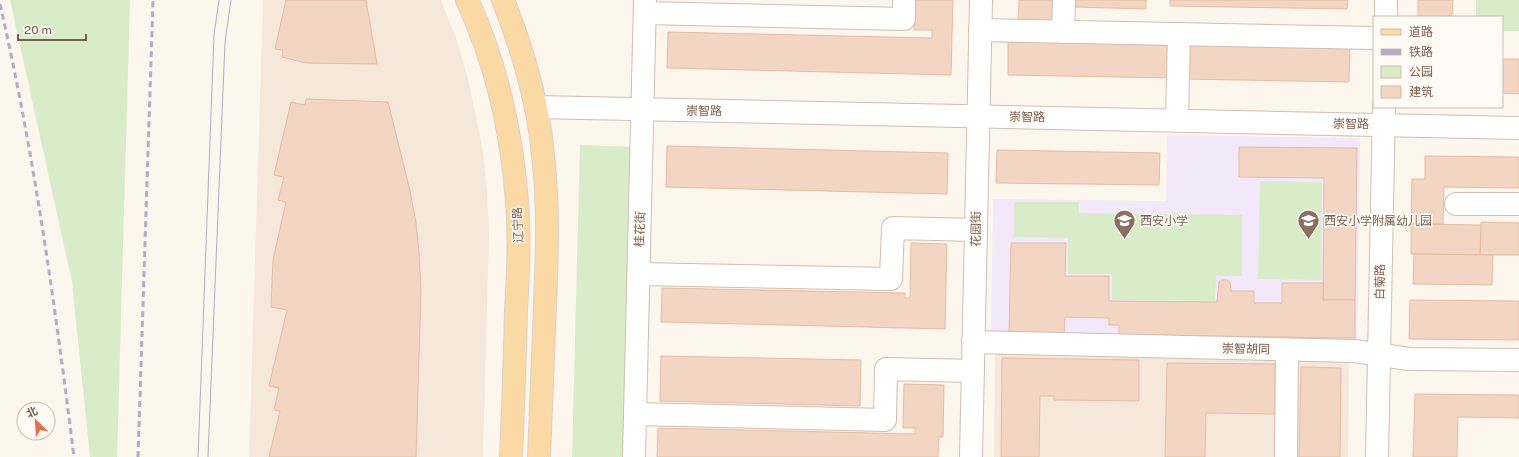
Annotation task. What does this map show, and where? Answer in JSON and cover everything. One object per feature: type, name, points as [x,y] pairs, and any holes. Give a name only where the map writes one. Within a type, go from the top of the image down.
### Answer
[{"type":"main road","name":"辽宁路","points":[[467,0],[492,66],[505,116],[517,202],[519,247],[511,457]]},
{"type":"main road","points":[[503,0],[526,65],[536,107],[543,154],[547,199],[547,244],[539,457]]},
{"type":"street","points":[[645,6],[904,19],[904,0]]},
{"type":"street","name":"花园街","points":[[971,457],[981,0]]},
{"type":"street","points":[[1063,32],[1064,0]]},
{"type":"street","points":[[1386,0],[1386,16]]},
{"type":"street","name":"桂花街","points":[[634,457],[645,6]]},
{"type":"street","points":[[980,30],[1373,38]]},
{"type":"street","points":[[1177,120],[1179,34]]},
{"type":"street","name":"崇智路","points":[[536,107],[1177,120],[1384,116],[1519,128]]},
{"type":"street","name":"白菊路","points":[[1377,457],[1384,116]]},
{"type":"street","points":[[1456,204],[1519,204]]},
{"type":"street","points":[[639,274],[891,279],[893,228],[976,230]]},
{"type":"street","name":"崇智胡同","points":[[973,342],[1354,351],[1409,359],[1519,360]]},
{"type":"street","points":[[1286,457],[1287,350]]},
{"type":"street","points":[[635,414],[885,420],[886,369],[973,371]]},
{"type":"shaded area","points":[[263,0],[441,0],[456,38],[467,75],[483,152],[487,192],[489,232],[483,457],[249,457]]},
{"type":"shaded area","name":"西安小学","points":[[1167,135],[1360,138],[1357,340],[991,335],[993,199],[1166,201]]},
{"type":"shaded area","points":[[995,353],[1349,358],[1348,457],[994,457]]},
{"type":"green space","points":[[10,0],[130,0],[117,457],[90,457],[72,282]]},
{"type":"green space","points":[[1476,0],[1519,0],[1519,31],[1503,31],[1503,16],[1476,16]]},
{"type":"green space","points":[[580,145],[634,147],[626,457],[572,457]]},
{"type":"green space","points":[[1260,181],[1322,182],[1321,280],[1258,279]]},
{"type":"green space","points":[[1014,202],[1079,202],[1079,213],[1242,215],[1242,276],[1216,276],[1215,301],[1112,300],[1112,274],[1068,274],[1068,238],[1014,237]]},
{"type":"building","points":[[286,0],[366,0],[377,64],[306,63],[282,57],[283,50],[275,49]]},
{"type":"building","points":[[915,0],[953,0],[951,75],[667,68],[668,32],[932,38],[932,30],[914,30]]},
{"type":"building","points":[[1019,0],[1057,0],[1057,21],[1018,21]]},
{"type":"building","points":[[1075,0],[1146,0],[1146,9],[1075,7]]},
{"type":"building","points":[[1170,0],[1348,0],[1347,9],[1170,6]]},
{"type":"building","points":[[1418,0],[1453,0],[1452,16],[1418,16]]},
{"type":"building","points":[[1008,40],[1173,44],[1172,78],[1008,75]]},
{"type":"building","points":[[1185,44],[1350,48],[1349,82],[1184,79]]},
{"type":"building","points":[[1503,59],[1519,59],[1519,94],[1503,93]]},
{"type":"building","points":[[306,99],[388,102],[410,191],[416,223],[419,252],[421,290],[416,457],[269,457],[280,411],[274,410],[279,388],[269,386],[287,310],[271,307],[273,260],[286,202],[278,200],[284,177],[274,175],[291,102],[305,105]]},
{"type":"building","points":[[667,146],[948,153],[947,194],[666,187]]},
{"type":"building","points":[[1239,147],[1357,148],[1355,300],[1323,300],[1324,178],[1239,177]]},
{"type":"building","points":[[997,150],[1160,153],[1159,185],[996,183]]},
{"type":"building","points":[[1425,156],[1519,157],[1519,188],[1444,187],[1443,224],[1411,224],[1412,179],[1425,179]]},
{"type":"building","points":[[1481,222],[1519,223],[1519,255],[1480,255]]},
{"type":"building","points":[[1411,224],[1481,225],[1480,255],[1411,254]]},
{"type":"building","points":[[911,243],[947,244],[945,329],[661,322],[662,288],[905,293],[905,298],[910,298]]},
{"type":"building","points":[[1011,243],[1066,243],[1065,276],[1109,276],[1109,301],[1217,302],[1219,282],[1222,280],[1227,280],[1230,282],[1231,291],[1254,291],[1254,303],[1282,303],[1282,283],[1323,283],[1323,300],[1355,300],[1355,338],[1119,335],[1119,325],[1109,325],[1109,318],[1065,317],[1064,335],[1009,334]]},
{"type":"building","points":[[1414,254],[1493,255],[1492,285],[1413,284]]},
{"type":"building","points":[[1410,300],[1519,301],[1519,340],[1409,339]]},
{"type":"building","points":[[661,356],[861,360],[860,406],[660,401]]},
{"type":"building","points":[[1002,358],[1139,360],[1139,401],[1054,400],[1054,396],[1040,396],[1039,457],[1001,457]]},
{"type":"building","points":[[1167,363],[1275,364],[1275,414],[1206,413],[1205,457],[1165,457]]},
{"type":"building","points":[[1301,367],[1341,368],[1340,457],[1299,457]]},
{"type":"building","points":[[904,384],[944,385],[943,437],[939,437],[938,457],[657,457],[658,428],[915,434],[915,428],[903,428]]},
{"type":"building","points":[[1415,394],[1519,395],[1519,418],[1458,417],[1457,457],[1413,457]]},
{"type":"tram line","points":[[198,457],[214,35],[219,0]]},
{"type":"tram line","points":[[208,457],[225,42],[231,0]]},
{"type":"railway","points":[[138,457],[153,0]]},
{"type":"railway","points":[[0,4],[23,116],[43,229],[74,457]]},
{"type":"place","name":"西安小学","points":[[1125,240]]},
{"type":"place","name":"西安小学附属幼儿园","points":[[1308,240]]}]
